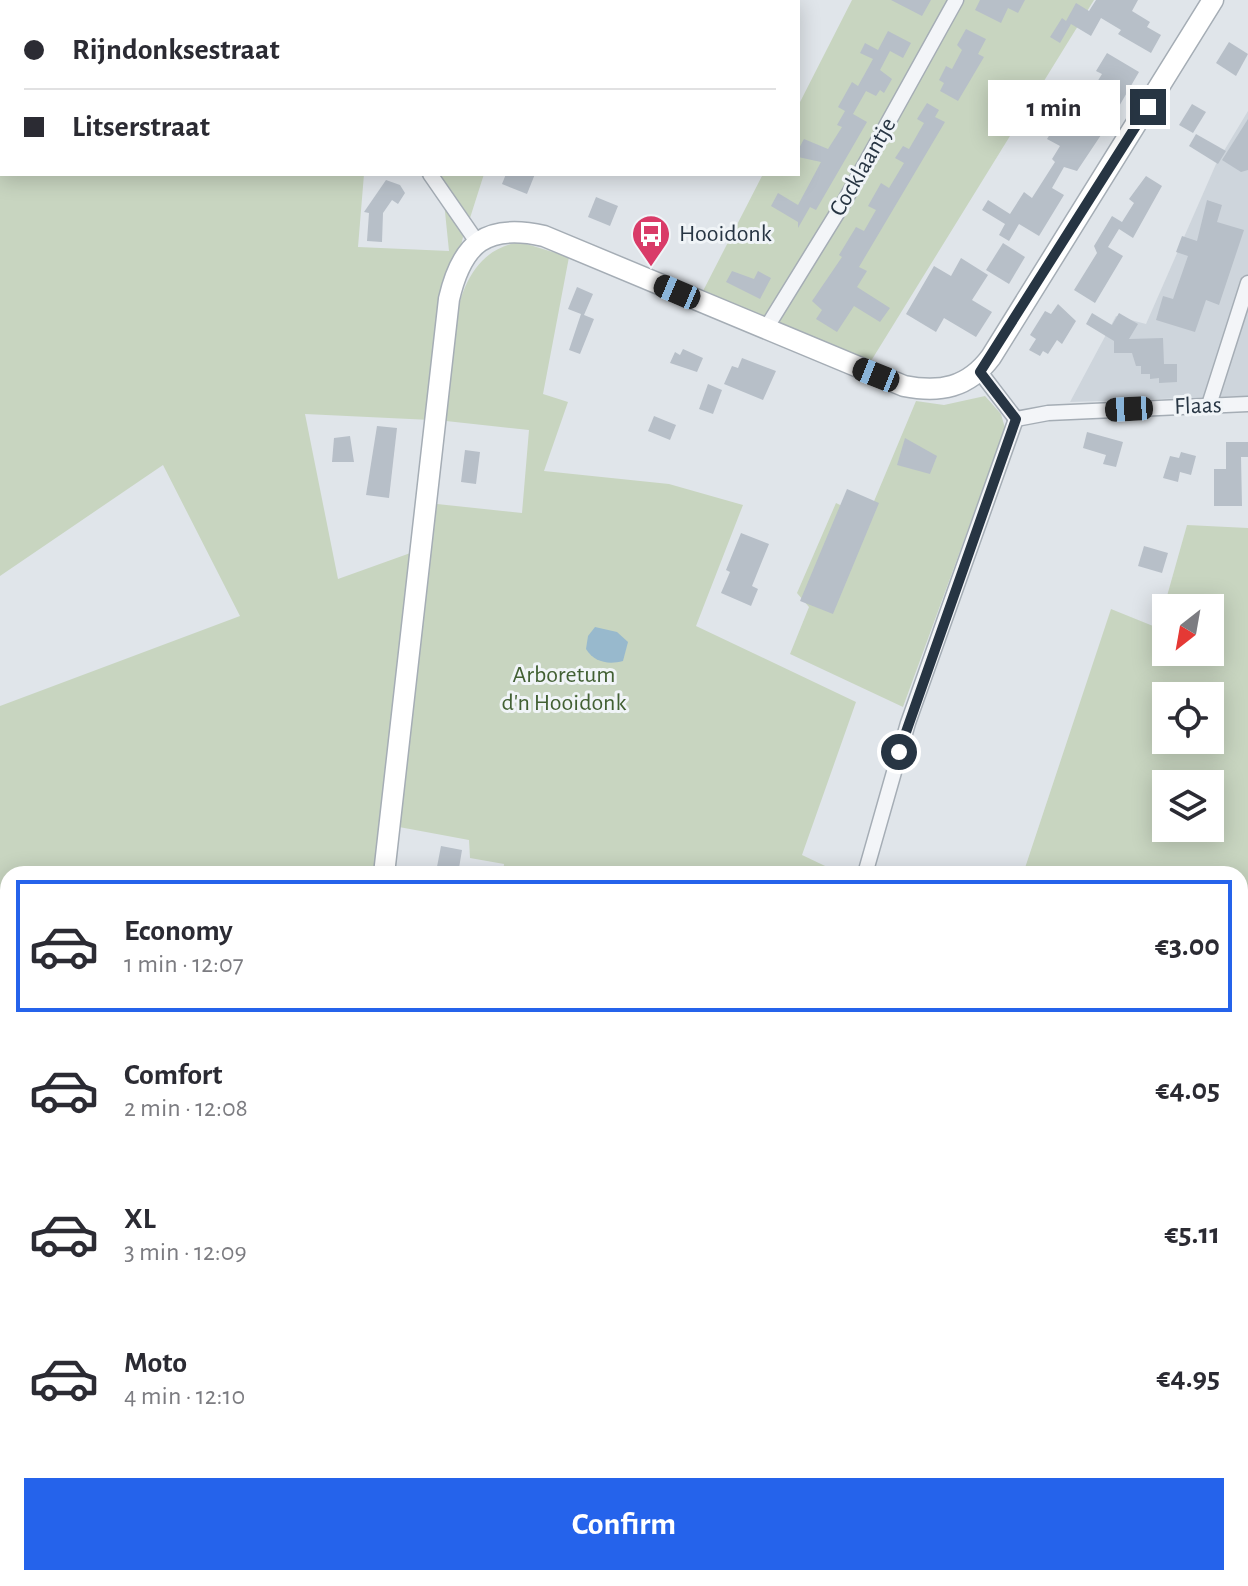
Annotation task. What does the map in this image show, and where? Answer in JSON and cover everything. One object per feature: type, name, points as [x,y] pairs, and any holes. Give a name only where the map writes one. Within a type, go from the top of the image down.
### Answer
[{"type":"street","name":"Cocklaantje","points":[[765,330],[844,202],[956,0]]},
{"type":"street","points":[[385,866],[449,299],[460,263],[477,242],[503,232],[544,236],[904,386],[946,389],[980,372],[1213,0]]},
{"type":"street","points":[[432,176],[477,242]]},
{"type":"street","points":[[1209,405],[1248,283]]},
{"type":"street","points":[[867,866],[908,723],[1016,419],[980,372]]},
{"type":"street","name":"Flaas","points":[[1016,419],[1048,413],[1248,404]]},
{"type":"shaded area","points":[[1248,111],[1248,396],[1070,402],[1116,316],[1146,324],[1216,164]]},
{"type":"green space","points":[[852,0],[1094,0],[871,361],[703,291],[762,176],[800,176],[800,102]]},
{"type":"green space","points":[[0,176],[364,176],[358,247],[449,251],[444,202],[460,224],[463,237],[460,250],[444,279],[431,420],[305,414],[338,579],[416,551],[377,866],[0,866],[0,706],[240,616],[163,465],[0,576]]},
{"type":"green space","points":[[439,176],[483,176],[470,218]]},
{"type":"green space","name":"Arboretum d'n Hooidonk","points":[[520,242],[569,257],[543,394],[568,402],[544,471],[669,484],[743,505],[696,626],[856,702],[802,855],[825,866],[504,866],[470,858],[469,840],[399,827],[437,504],[522,513],[529,430],[446,421],[457,314],[465,288],[477,267],[495,251]]},
{"type":"green space","points":[[985,396],[1001,414],[1005,428],[903,707],[790,654],[809,607],[797,593],[836,503],[867,518],[916,401],[944,405]]},
{"type":"green space","points":[[1187,525],[1248,528],[1248,866],[1026,866],[1111,609],[1152,626],[1152,666],[1224,666],[1224,594],[1168,594]]},
{"type":"water","points":[[595,627],[617,632],[628,642],[623,661],[602,661],[589,653],[586,649],[588,636]]},
{"type":"building","points":[[891,0],[931,0],[922,16]]},
{"type":"building","points":[[980,0],[1025,0],[1018,13],[1008,8],[1001,23],[975,10]]},
{"type":"building","points":[[1096,0],[1138,0],[1132,11],[1150,22],[1147,27],[1161,35],[1151,53],[1118,34],[1121,30],[1101,18],[1091,36],[1071,24],[1060,43],[1050,37],[1062,18],[1066,21],[1076,3],[1089,11]]},
{"type":"building","points":[[966,29],[986,39],[978,54],[984,57],[958,101],[940,91],[944,83],[939,80],[946,66],[952,69],[962,50],[957,45]]},
{"type":"building","points":[[888,31],[911,43],[903,58],[890,51],[880,70],[892,79],[884,93],[880,90],[876,96],[866,91],[853,114],[867,122],[816,210],[810,207],[798,228],[798,222],[771,206],[778,193],[798,205],[821,162],[800,157],[800,146],[804,139],[828,149],[842,127],[837,125],[845,111],[838,107],[852,82],[858,86],[873,59],[860,53],[865,43],[878,50]]},
{"type":"building","points":[[1229,42],[1248,54],[1236,76],[1216,63]]},
{"type":"building","points":[[1107,53],[1139,72],[1118,108],[1091,92],[1102,74],[1096,71]]},
{"type":"building","points":[[927,103],[939,110],[935,117],[945,122],[859,267],[867,271],[857,287],[890,308],[880,322],[854,306],[837,332],[816,319],[822,310],[812,301],[842,257],[839,255],[856,227],[864,231],[876,210],[868,206],[881,183],[889,188],[904,163],[895,158],[903,146],[909,149],[924,123],[917,119]]},
{"type":"building","points":[[1192,104],[1206,112],[1193,133],[1179,125]]},
{"type":"building","points":[[1081,110],[1107,126],[1077,171],[1064,167],[1052,188],[1064,195],[1039,236],[1019,224],[1009,241],[999,235],[1005,224],[982,210],[988,200],[1010,214],[1024,192],[1032,198],[1055,162],[1052,159],[1060,146],[1047,139],[1057,123],[1068,130]]},
{"type":"building","points":[[1248,119],[1248,170],[1241,172],[1222,160]]},
{"type":"building","points":[[1196,134],[1226,151],[1218,164],[1189,146]]},
{"type":"building","points":[[505,176],[534,176],[527,194],[502,184]]},
{"type":"building","points":[[1146,176],[1162,186],[1133,238],[1119,229],[1108,247],[1123,256],[1095,303],[1074,290],[1097,253],[1094,246],[1112,216],[1122,222],[1134,203],[1129,199]]},
{"type":"building","points":[[386,180],[400,185],[405,193],[398,204],[392,200],[383,213],[382,242],[367,241],[369,213],[364,212]]},
{"type":"building","points":[[596,197],[618,206],[610,226],[588,217]]},
{"type":"building","points":[[1207,200],[1222,205],[1217,222],[1244,230],[1219,305],[1206,300],[1195,332],[1156,320],[1163,296],[1173,299],[1188,256],[1176,252],[1182,236],[1197,241]]},
{"type":"building","points":[[1003,243],[1025,257],[1009,284],[986,270]]},
{"type":"building","points":[[961,258],[988,275],[972,300],[992,312],[976,337],[944,318],[936,332],[906,314],[934,266],[951,276]]},
{"type":"building","points":[[732,271],[754,279],[758,271],[771,278],[760,299],[726,282]]},
{"type":"building","points":[[577,287],[593,294],[584,315],[594,319],[580,354],[569,350],[581,314],[568,309]]},
{"type":"building","points":[[1058,304],[1076,321],[1062,344],[1057,340],[1048,354],[1043,351],[1040,356],[1029,350],[1036,339],[1030,335],[1045,311],[1051,314]]},
{"type":"building","points":[[1092,313],[1112,325],[1119,313],[1138,324],[1129,339],[1163,338],[1164,364],[1177,364],[1177,382],[1159,383],[1159,378],[1150,379],[1150,374],[1141,374],[1141,366],[1136,366],[1132,353],[1114,353],[1114,341],[1086,324]]},
{"type":"building","points":[[683,349],[703,358],[697,372],[670,363],[675,352],[680,355]]},
{"type":"building","points":[[742,358],[776,371],[763,400],[724,384],[732,366],[738,368]]},
{"type":"building","points":[[708,384],[722,390],[713,414],[699,409]]},
{"type":"building","points":[[654,416],[676,425],[670,440],[648,431]]},
{"type":"building","points":[[377,426],[397,428],[389,498],[366,495]]},
{"type":"building","points":[[1087,432],[1123,442],[1116,467],[1103,464],[1106,455],[1083,448]]},
{"type":"building","points":[[350,436],[354,462],[332,462],[334,438]]},
{"type":"building","points":[[905,438],[937,456],[930,474],[897,465]]},
{"type":"building","points":[[1226,442],[1248,442],[1248,457],[1241,457],[1242,506],[1214,506],[1214,469],[1226,469]]},
{"type":"building","points":[[465,450],[480,452],[476,484],[461,482]]},
{"type":"building","points":[[1181,452],[1196,456],[1191,475],[1180,472],[1178,482],[1163,478],[1170,456],[1179,458]]},
{"type":"building","points":[[847,489],[879,503],[833,614],[800,601]]},
{"type":"building","points":[[741,533],[769,544],[752,586],[758,589],[751,606],[721,593],[730,572],[726,570]]},
{"type":"building","points":[[1144,546],[1168,553],[1162,573],[1138,566]]},
{"type":"building","points":[[441,846],[462,850],[459,866],[437,866]]},
{"type":"place","name":"Hooidonk","points":[[651,268]]},
{"type":"route","points":[[899,752],[1016,419],[980,372],[1148,107]]}]
